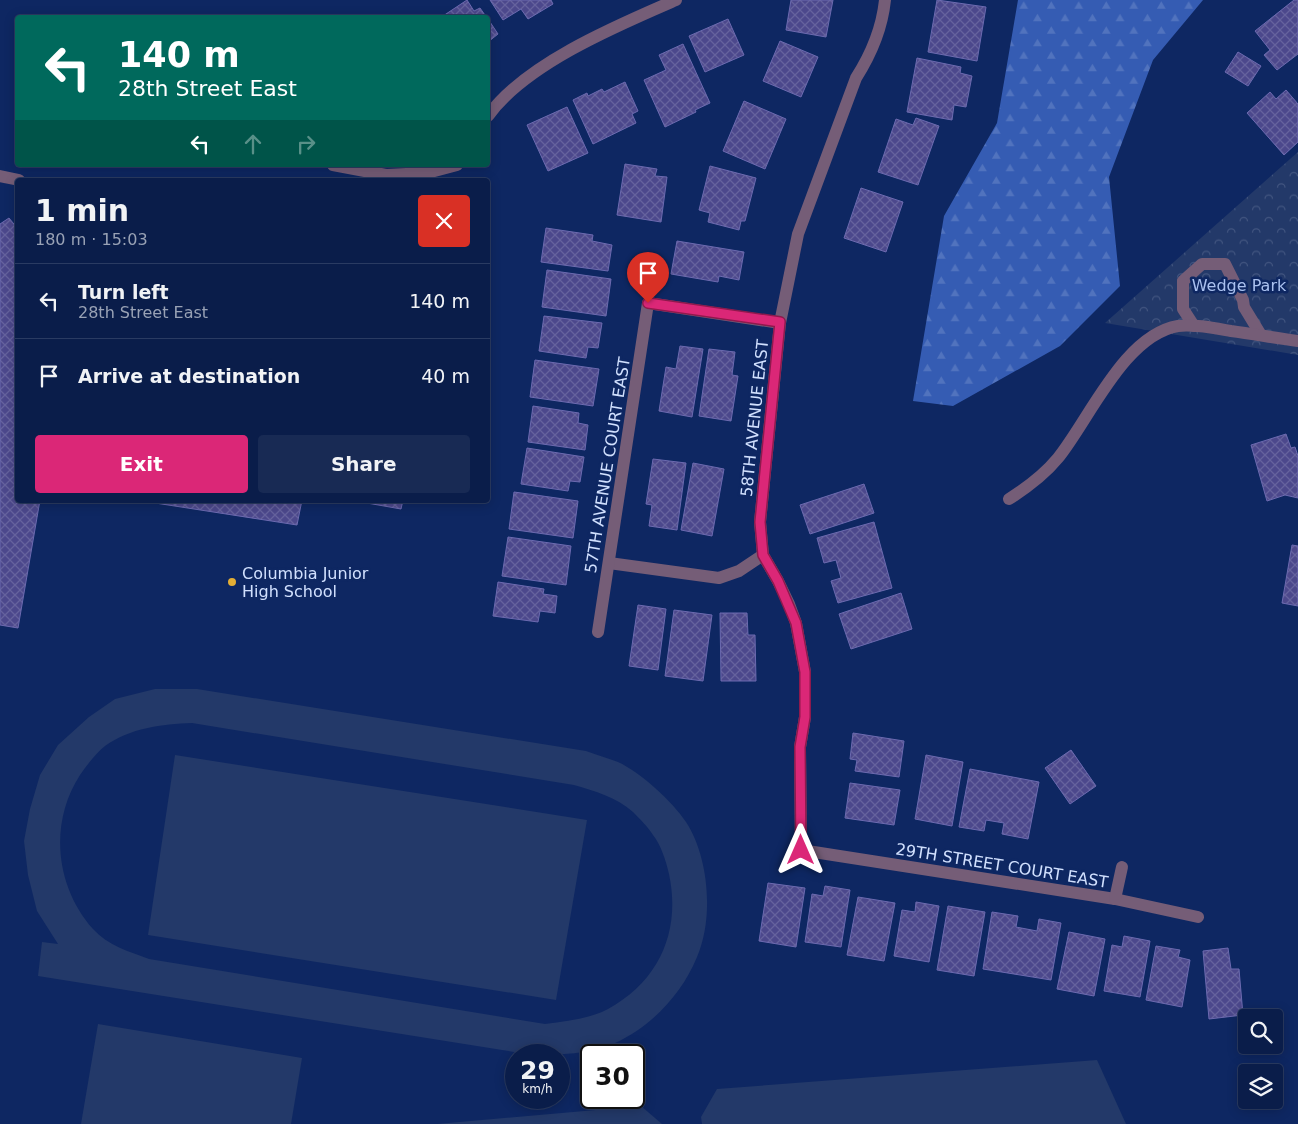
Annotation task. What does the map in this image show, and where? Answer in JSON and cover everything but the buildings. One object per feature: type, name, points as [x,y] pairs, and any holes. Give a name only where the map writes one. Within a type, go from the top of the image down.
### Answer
[{"type":"street","points":[[490,114],[505,96],[556,59],[620,25],[676,0]]},
{"type":"street","name":"58TH AVENUE EAST","points":[[801,850],[800,747],[805,717],[805,672],[793,617],[778,581],[763,555],[760,522],[780,322],[798,234],[856,78],[875,44],[884,14],[885,0]]},
{"type":"street","points":[[344,167],[386,175],[427,173],[450,167]]},
{"type":"street","points":[[0,176],[15,179]]},
{"type":"street","points":[[1194,326],[1183,309],[1183,281],[1202,264],[1225,264],[1243,300],[1244,307],[1261,335]]},
{"type":"street","name":"57TH AVENUE COURT EAST","points":[[598,632],[648,303],[780,322]]},
{"type":"street","points":[[1009,499],[1035,482],[1058,458],[1104,388],[1135,352],[1156,335],[1178,326],[1194,326],[1298,341]]},
{"type":"street","points":[[609,563],[719,578],[738,572],[763,555]]},
{"type":"street","name":"29TH STREET COURT EAST","points":[[801,850],[1115,899],[1198,917]]},
{"type":"street","points":[[1115,899],[1122,867]]},
{"type":"green space","points":[[1018,0],[1203,0],[1153,60],[1109,177],[1120,286],[1060,346],[953,406],[913,401],[944,216],[997,123]]},
{"type":"green space","name":"Wedge Park","points":[[1298,152],[1298,355],[1105,323]]},
{"type":"green space","points":[[155,689],[197,689],[586,751],[618,762],[646,780],[665,797],[686,822],[694,836],[704,870],[707,906],[706,924],[697,957],[683,984],[653,1019],[615,1043],[580,1044],[580,1052],[570,1053],[570,1044],[505,1044],[505,1051],[38,976],[42,942],[58,944],[37,911],[28,875],[24,841],[30,809],[40,775],[58,745],[89,717],[115,699]],"holes":[[[192,723],[574,785],[620,802],[633,812],[649,829],[661,848],[668,869],[672,895],[672,915],[669,934],[653,969],[641,984],[626,997],[608,1009],[593,1015],[545,1024],[149,959],[112,944],[93,929],[80,912],[71,894],[64,874],[61,854],[60,833],[70,794],[80,775],[95,756],[105,746],[125,735],[169,724]]]},
{"type":"green space","points":[[175,755],[587,820],[556,1000],[148,935]]},
{"type":"green space","points":[[98,1024],[302,1058],[291,1124],[81,1124]]},
{"type":"green space","points":[[1097,1060],[1126,1124],[702,1124],[701,1117],[717,1089]]},
{"type":"green space","points":[[607,1109],[644,1109],[662,1124],[437,1124]]},
{"type":"place","name":"Columbia Junior High School","points":[[232,582]]},
{"type":"route","points":[[648,303],[780,322],[760,522],[763,555],[789,604],[796,623],[803,655],[806,687],[805,717],[800,747],[801,850]]}]
